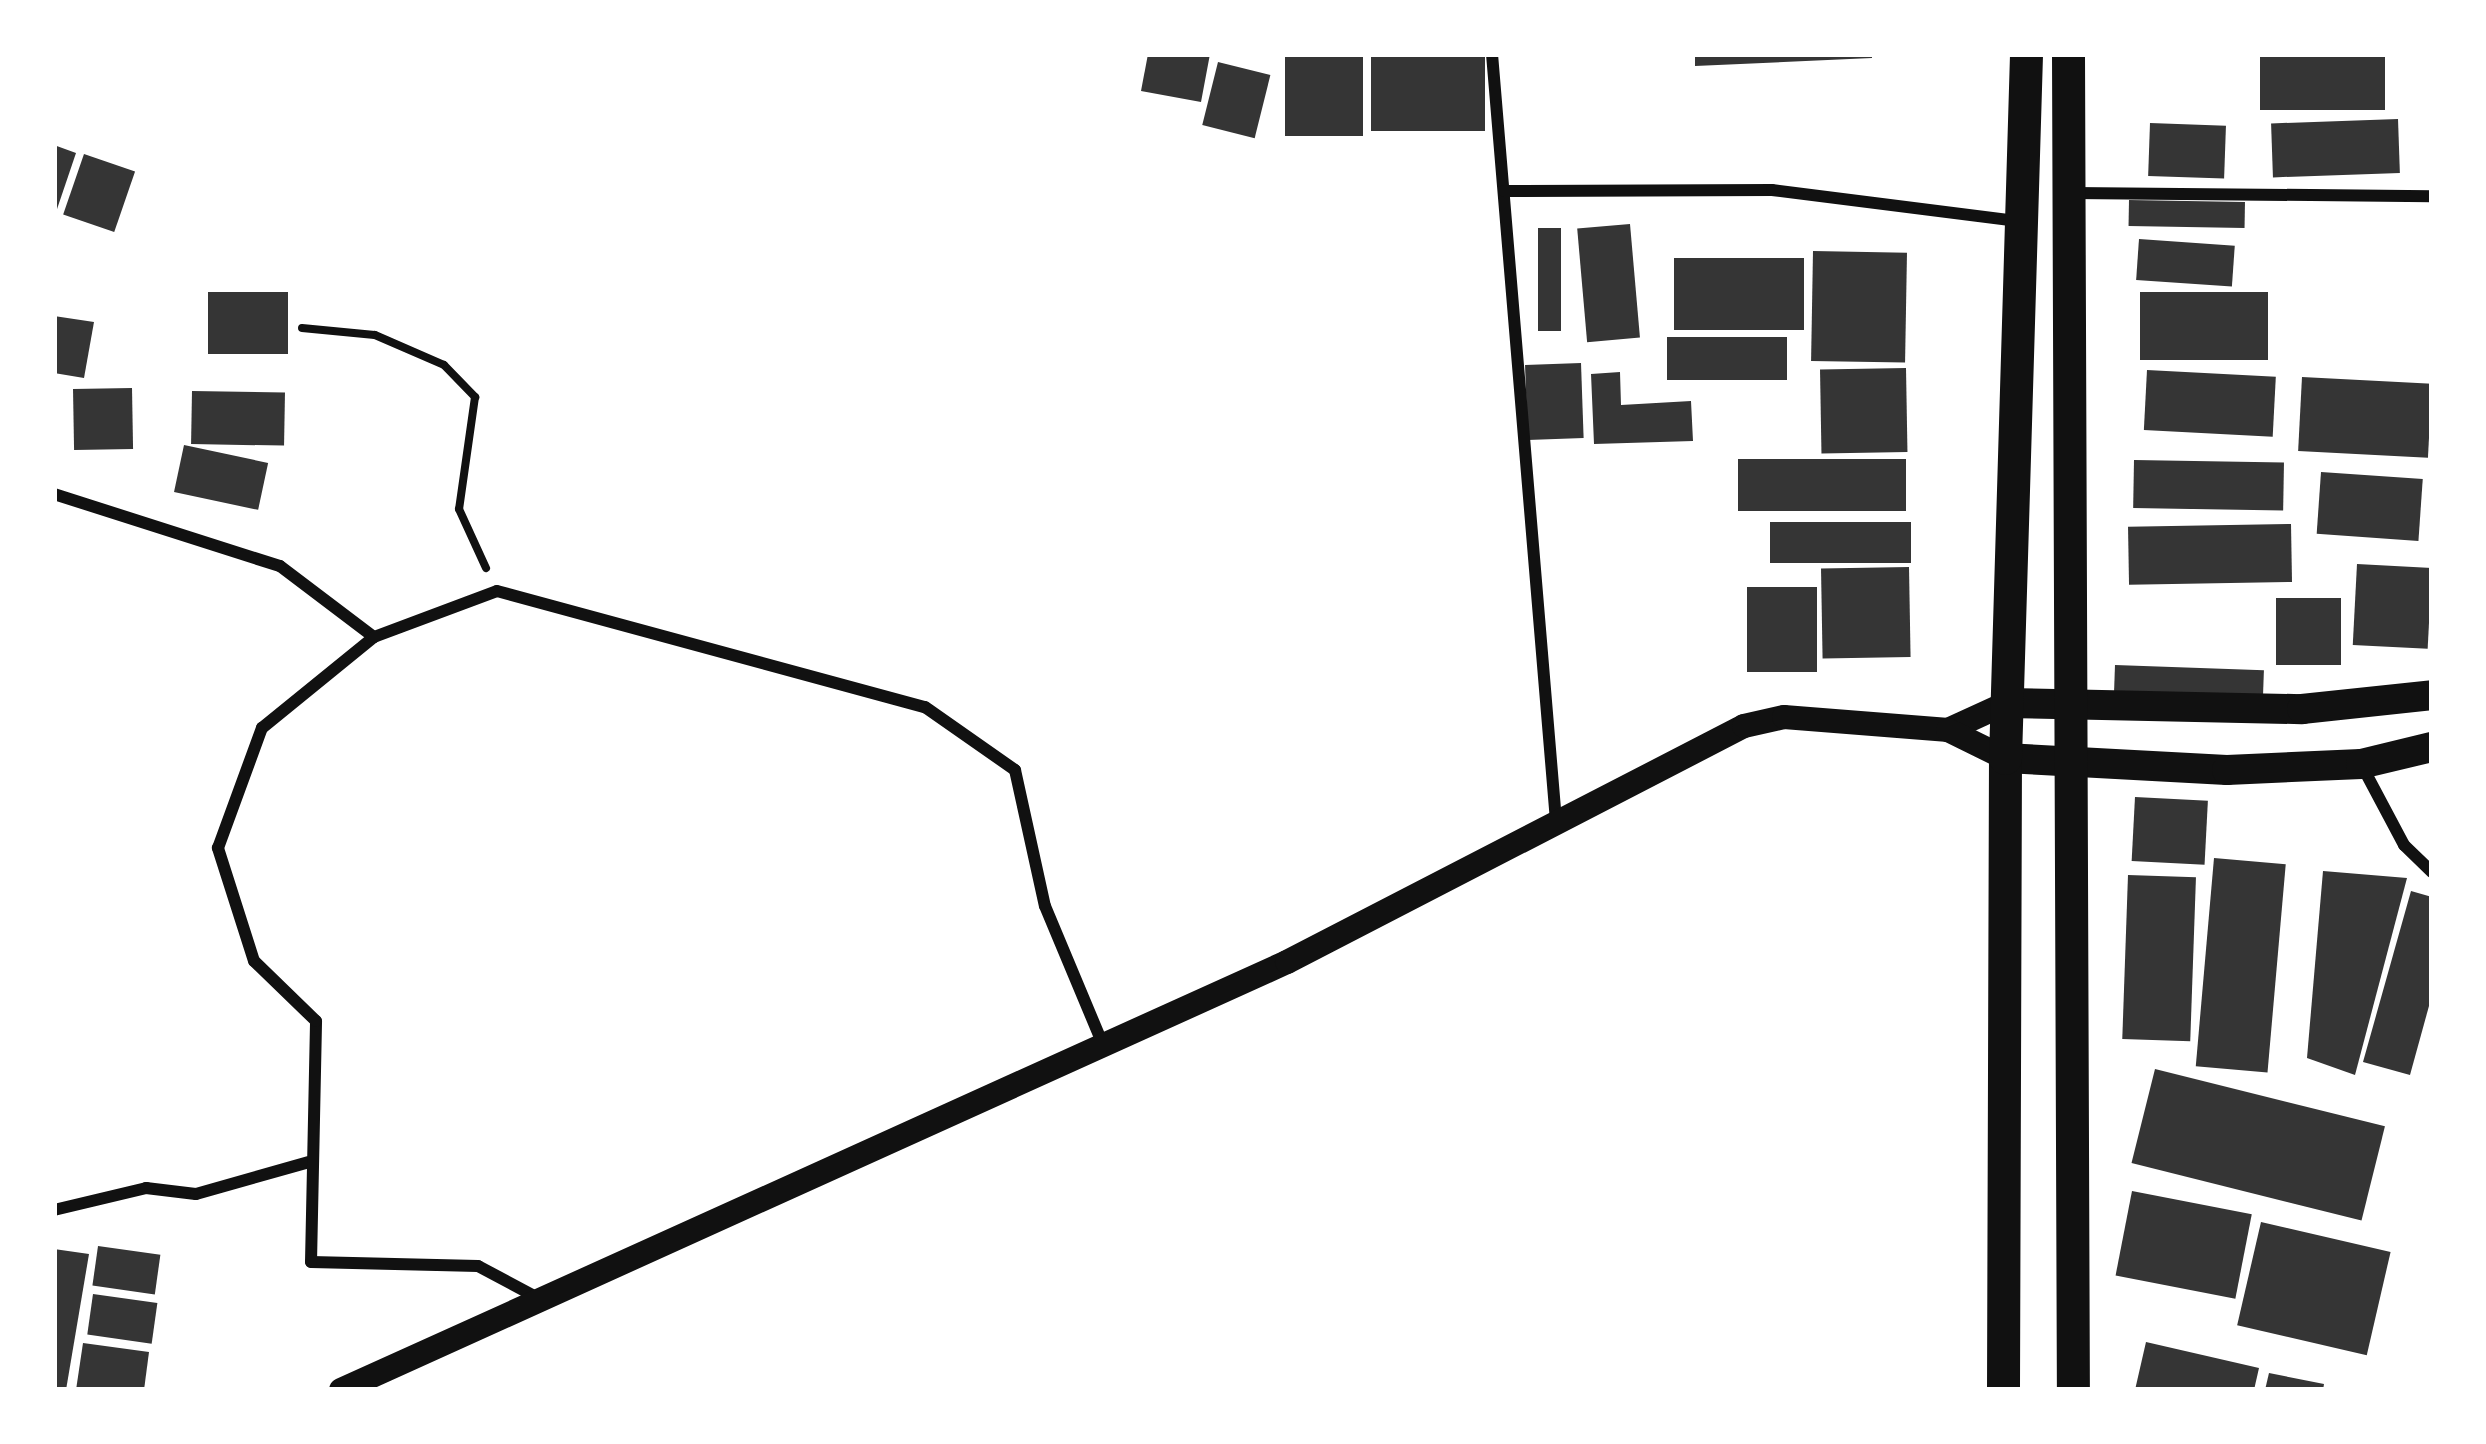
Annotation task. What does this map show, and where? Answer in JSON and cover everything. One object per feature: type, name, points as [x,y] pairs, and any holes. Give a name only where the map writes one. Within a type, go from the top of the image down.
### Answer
[{"type":"highway","points":[[2003,1390],[2005,758],[2026,223],[2026,54]]},
{"type":"highway","points":[[2068,54],[2073,1390]]},
{"type":"main road","points":[[1948,730],[2007,703],[2302,709],[2432,694]]},
{"type":"main road","points":[[341,1390],[1556,829],[1744,726],[1784,717],[1948,730],[2005,758],[2074,762],[2361,764],[2432,747]]},
{"type":"street","points":[[1492,54],[1556,829]]},
{"type":"street","points":[[1504,191],[1772,190],[2026,223]]},
{"type":"street","points":[[2066,193],[2432,196]]},
{"type":"street","points":[[54,494],[280,566],[374,637]]},
{"type":"street","points":[[541,1299],[478,1266],[311,1262],[309,1162],[316,1021],[254,961],[218,848],[262,728],[374,637],[497,591],[925,706],[1015,770],[1045,906],[1102,1042]]},
{"type":"street","points":[[2361,764],[2432,872]]},
{"type":"street","points":[[54,1210],[146,1188],[196,1194],[309,1162]]},
{"type":"path","points":[[302,328],[376,335],[444,365],[475,397],[459,509],[497,591]]},
{"type":"building","points":[[1148,54],[1210,54],[1201,102],[1141,91]]},
{"type":"building","points":[[1285,54],[1363,54],[1363,136],[1285,136]]},
{"type":"building","points":[[1371,54],[1485,54],[1485,131],[1371,131]]},
{"type":"building","points":[[1695,54],[1872,54],[1872,58],[1695,66]]},
{"type":"building","points":[[2260,54],[2385,54],[2385,110],[2260,110]]},
{"type":"building","points":[[1218,62],[1270,75],[1255,138],[1202,125]]},
{"type":"building","points":[[2398,119],[2400,173],[2273,177],[2271,123]]},
{"type":"building","points":[[2150,123],[2226,126],[2224,179],[2148,176]]},
{"type":"building","points":[[54,145],[76,153],[55,215],[54,215]]},
{"type":"building","points":[[84,154],[135,172],[114,232],[63,215]]},
{"type":"building","points":[[2129,200],[2245,202],[2245,228],[2129,226]]},
{"type":"building","points":[[1630,224],[1640,338],[1587,342],[1577,229]]},
{"type":"building","points":[[1538,228],[1561,228],[1561,331],[1538,331]]},
{"type":"building","points":[[2139,239],[2235,246],[2232,287],[2136,280]]},
{"type":"building","points":[[1813,251],[1907,253],[1905,363],[1811,361]]},
{"type":"building","points":[[1674,258],[1804,258],[1804,330],[1674,330]]},
{"type":"building","points":[[208,292],[288,292],[288,354],[208,354]]},
{"type":"building","points":[[2140,292],[2268,292],[2268,360],[2140,360]]},
{"type":"building","points":[[54,316],[94,322],[84,378],[54,373]]},
{"type":"building","points":[[1667,337],[1787,337],[1787,380],[1667,380]]},
{"type":"building","points":[[1581,363],[1584,438],[1528,440],[1525,365]]},
{"type":"building","points":[[1906,368],[1907,452],[1821,453],[1820,370]]},
{"type":"building","points":[[2147,370],[2276,377],[2273,437],[2144,430]]},
{"type":"building","points":[[1620,372],[1621,405],[1691,401],[1693,441],[1594,444],[1591,374]]},
{"type":"building","points":[[2302,377],[2432,384],[2428,458],[2298,451]]},
{"type":"building","points":[[132,388],[133,449],[74,450],[73,389]]},
{"type":"building","points":[[192,391],[285,393],[284,446],[191,444]]},
{"type":"building","points":[[184,445],[268,463],[258,510],[174,492]]},
{"type":"building","points":[[1738,459],[1906,459],[1906,511],[1738,511]]},
{"type":"building","points":[[2134,460],[2284,463],[2283,511],[2133,508]]},
{"type":"building","points":[[2321,472],[2423,479],[2418,541],[2317,534]]},
{"type":"building","points":[[1770,522],[1911,522],[1911,563],[1770,563]]},
{"type":"building","points":[[2291,524],[2292,582],[2129,585],[2128,527]]},
{"type":"building","points":[[2357,564],[2432,568],[2428,649],[2353,645]]},
{"type":"building","points":[[1909,567],[1911,657],[1823,659],[1821,569]]},
{"type":"building","points":[[1747,587],[1817,587],[1817,672],[1747,672]]},
{"type":"building","points":[[2276,598],[2341,598],[2341,665],[2276,665]]},
{"type":"building","points":[[2115,665],[2264,670],[2263,697],[2114,692]]},
{"type":"building","points":[[2135,797],[2208,801],[2205,865],[2132,861]]},
{"type":"building","points":[[2214,858],[2286,864],[2268,1072],[2196,1066]]},
{"type":"building","points":[[2323,871],[2407,878],[2355,1075],[2307,1058]]},
{"type":"building","points":[[2128,875],[2196,877],[2190,1041],[2122,1039]]},
{"type":"building","points":[[2411,891],[2432,897],[2432,995],[2410,1075],[2363,1062]]},
{"type":"building","points":[[2155,1069],[2385,1126],[2361,1220],[2132,1163]]},
{"type":"building","points":[[2132,1191],[2252,1214],[2235,1299],[2116,1275]]},
{"type":"building","points":[[2261,1222],[2391,1252],[2367,1355],[2237,1325]]},
{"type":"building","points":[[98,1246],[160,1255],[155,1294],[92,1286]]},
{"type":"building","points":[[54,1249],[89,1254],[66,1390],[54,1390]]},
{"type":"building","points":[[93,1294],[157,1303],[152,1344],[87,1335]]},
{"type":"building","points":[[2146,1342],[2259,1368],[2254,1390],[2135,1390]]},
{"type":"building","points":[[83,1343],[149,1352],[144,1390],[76,1390]]},
{"type":"building","points":[[2269,1373],[2324,1384],[2323,1390],[2265,1390]]}]
